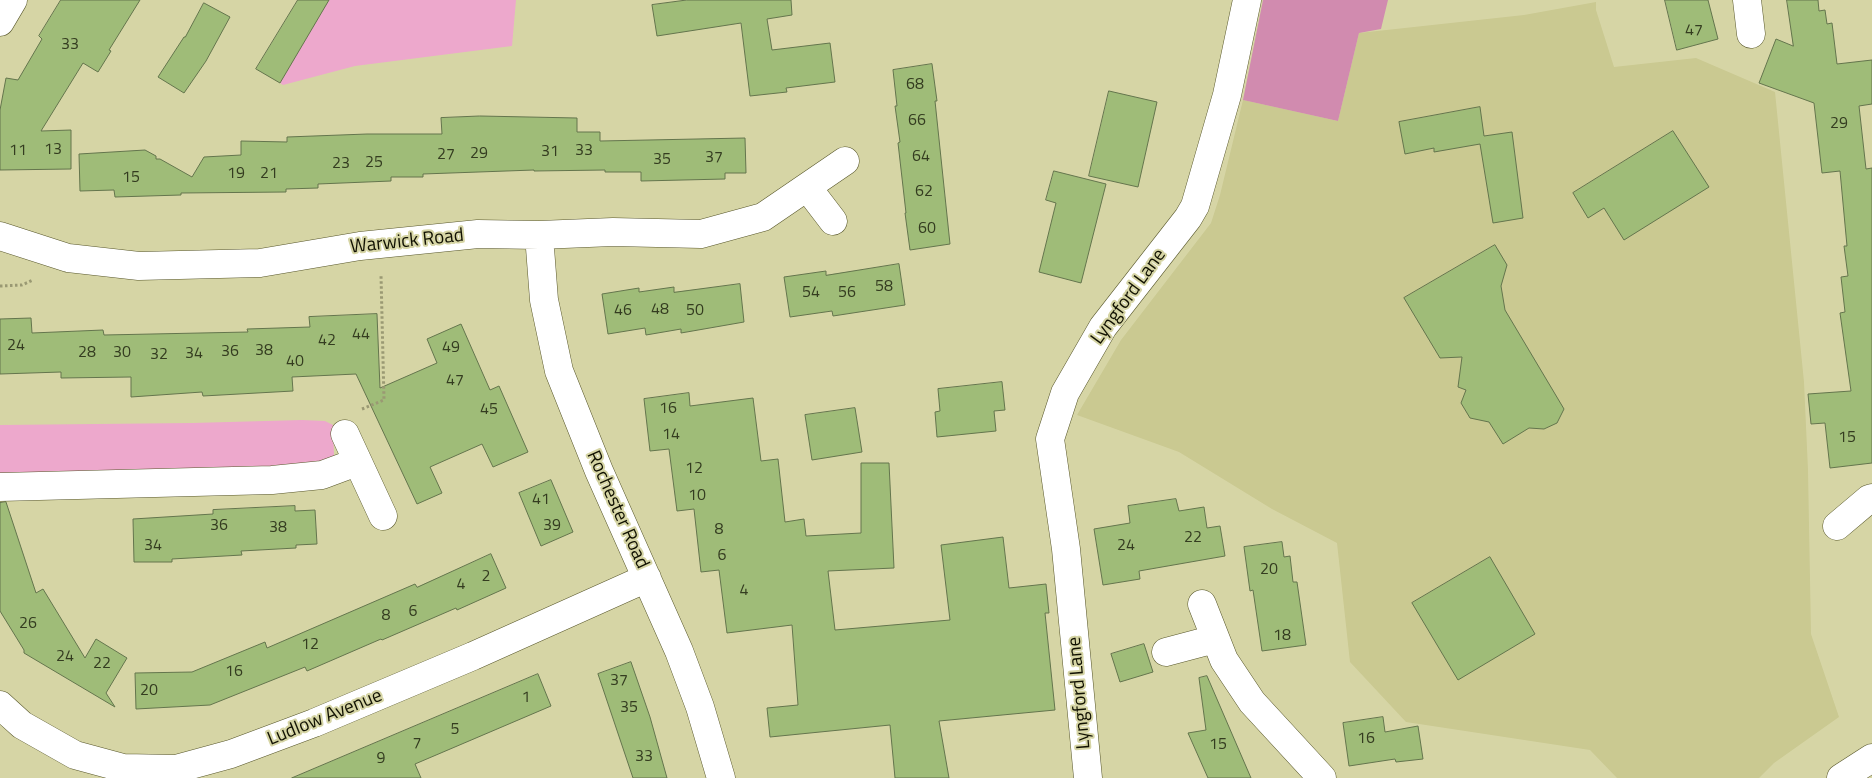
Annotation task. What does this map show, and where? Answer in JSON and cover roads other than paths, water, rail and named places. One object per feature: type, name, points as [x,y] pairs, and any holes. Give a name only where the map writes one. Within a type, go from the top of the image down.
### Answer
[{"type":"street","points":[[0,22],[13,0]]},
{"type":"street","name":"Lyngford Lane","points":[[1088,778],[1066,548],[1050,439],[1065,393],[1103,327],[1188,218],[1195,206],[1227,95],[1247,0]]},
{"type":"street","points":[[1747,0],[1752,34]]},
{"type":"street","name":"Warwick Road","points":[[0,236],[68,258],[139,266],[260,263],[380,244],[478,234],[539,235],[613,232],[701,234],[763,217],[845,161]]},
{"type":"street","points":[[807,187],[833,221]]},
{"type":"street","name":"Rochester Road","points":[[539,235],[544,300],[559,371],[599,471],[682,660],[700,707],[721,778]]},
{"type":"street","points":[[345,434],[383,516]]},
{"type":"street","points":[[0,487],[272,480],[322,475],[357,462]]},
{"type":"street","points":[[1837,526],[1872,498]]},
{"type":"street","name":"Ludlow Avenue","points":[[0,704],[22,725],[75,755],[123,768],[176,769],[231,754],[314,723],[473,656],[647,578]]},
{"type":"street","points":[[1202,604],[1224,660],[1252,702],[1322,778]]},
{"type":"street","points":[[1166,652],[1215,639]]},
{"type":"street","points":[[1841,778],[1872,758]]}]
